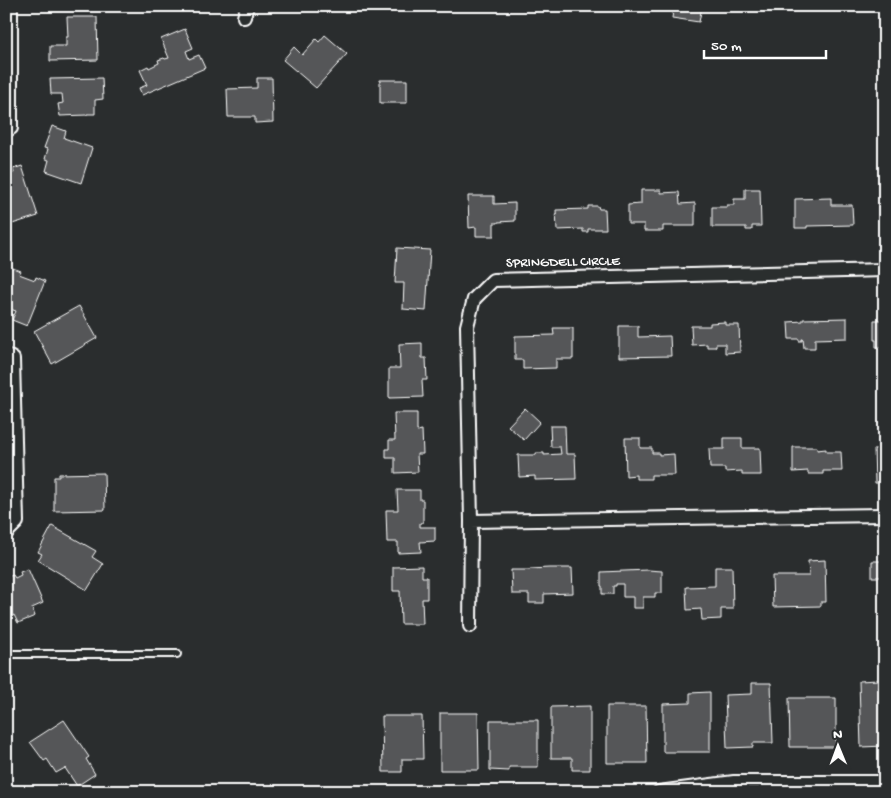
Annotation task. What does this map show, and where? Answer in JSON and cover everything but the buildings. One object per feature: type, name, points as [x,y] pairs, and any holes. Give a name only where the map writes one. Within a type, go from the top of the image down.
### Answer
[{"type":"street","points":[[6,131],[11,128],[11,6]]},
{"type":"street","name":"SPRINGDELL CIRCLE","points":[[470,626],[471,521],[467,326],[474,299],[493,280],[885,270]]},
{"type":"street","points":[[6,355],[14,359],[16,522],[6,532]]},
{"type":"street","points":[[471,521],[885,515]]},
{"type":"street","points":[[659,792],[706,789],[734,782],[885,782]]},
{"type":"lane","points":[[6,654],[177,654]]}]
